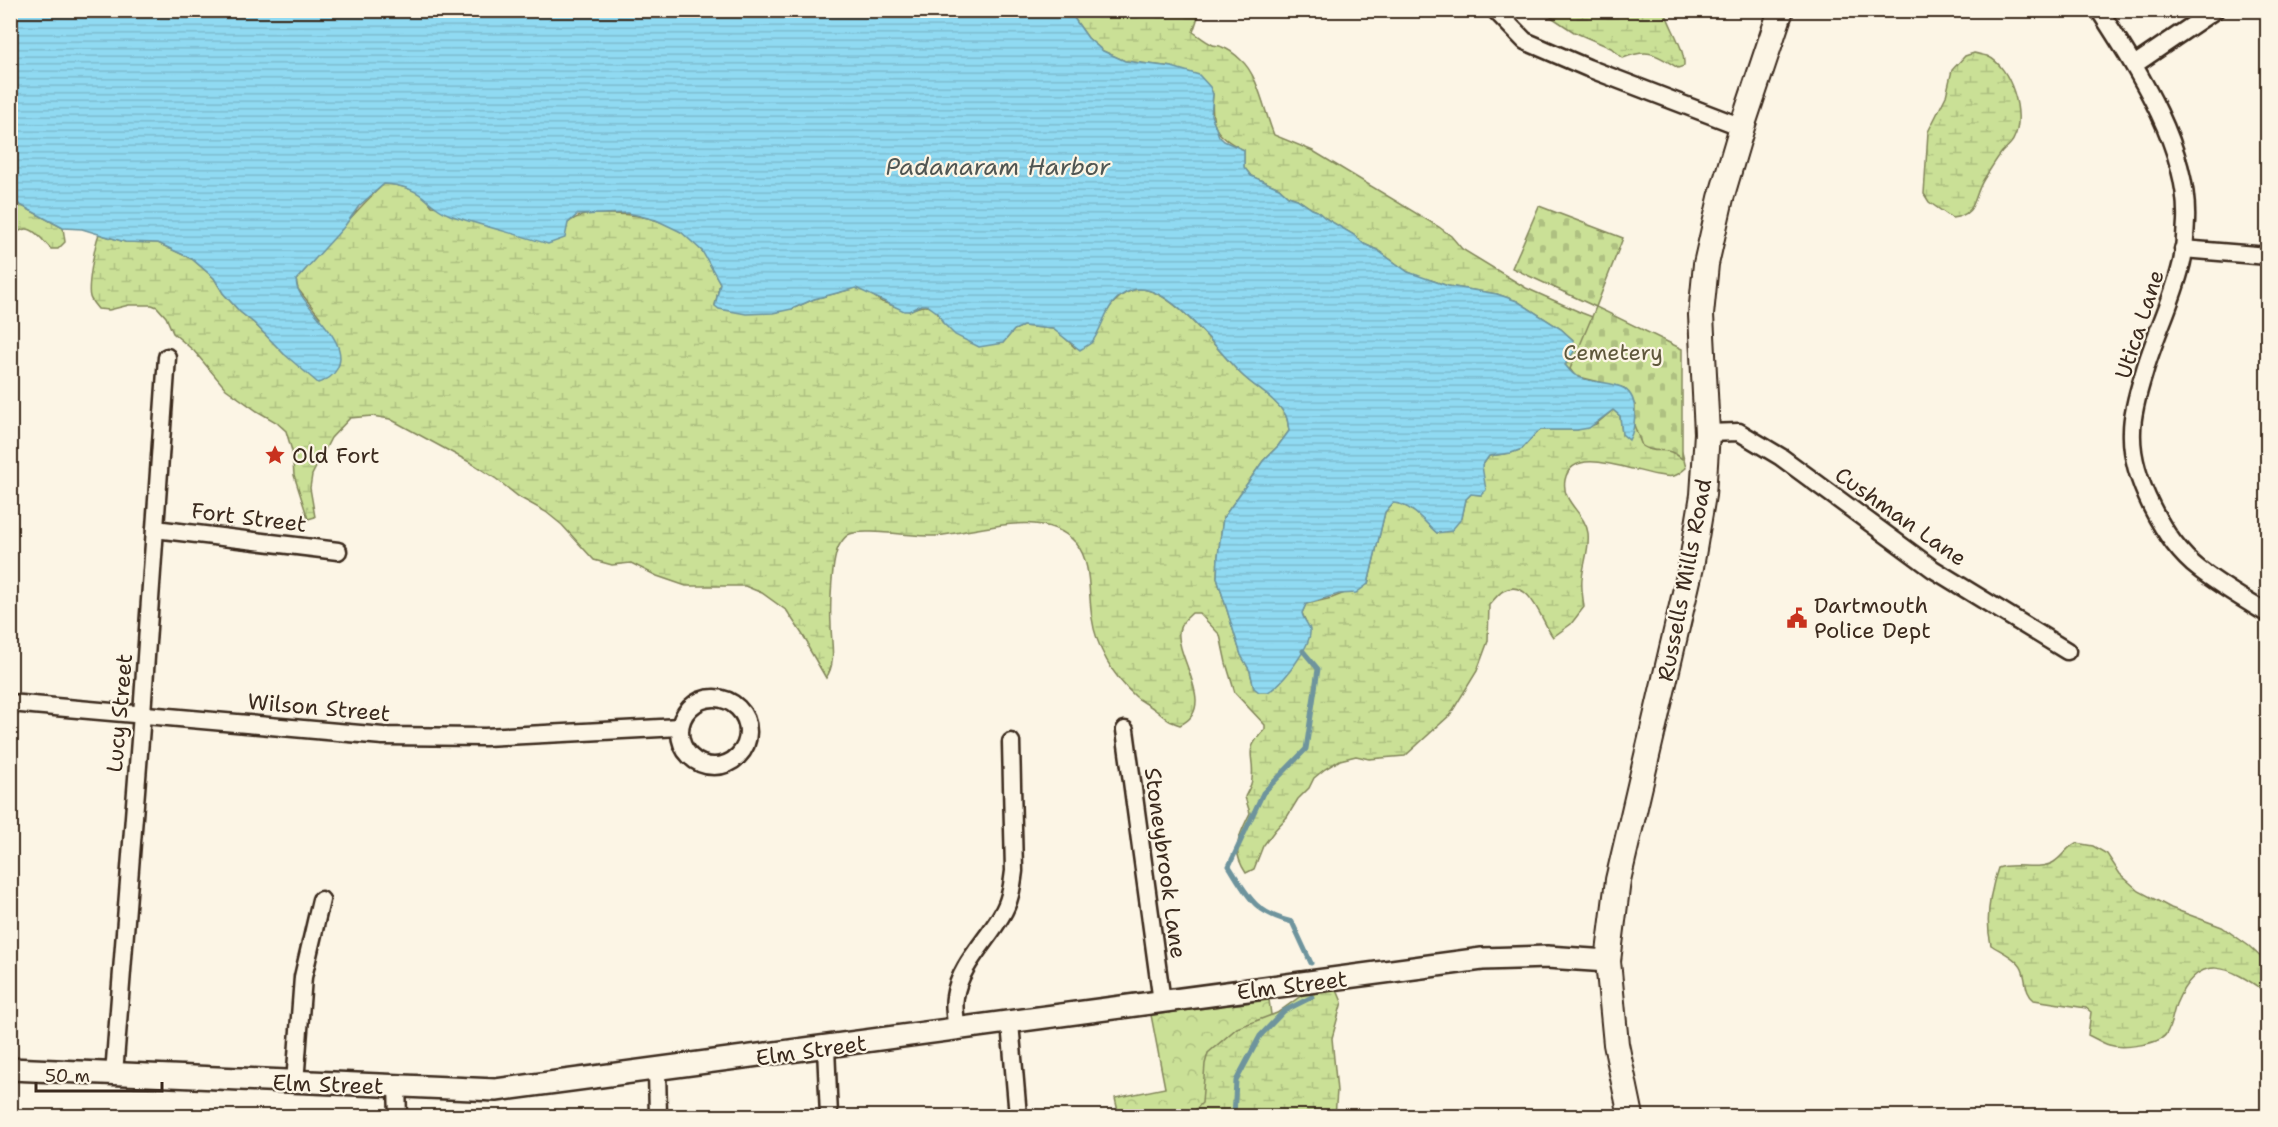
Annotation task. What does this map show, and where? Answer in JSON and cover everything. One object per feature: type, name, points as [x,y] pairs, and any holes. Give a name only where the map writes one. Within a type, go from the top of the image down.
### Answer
[{"type":"main road","name":"Russells Mills Road","points":[[1630,1116],[1616,1044],[1608,960],[1618,880],[1691,567],[1702,495],[1707,433],[1701,315],[1706,264],[1721,198],[1781,10]]},
{"type":"street","points":[[1495,10],[1525,41],[1588,68],[1742,127]]},
{"type":"street","name":"Utica Lane","points":[[2099,10],[2134,65],[2170,136],[2181,175],[2186,219],[2182,266],[2144,373],[2136,408],[2132,431],[2137,471],[2165,533],[2178,550],[2198,569],[2268,614]]},
{"type":"street","points":[[2134,65],[2215,10]]},
{"type":"street","points":[[2183,249],[2268,256]]},
{"type":"street","name":"Lucy Street","points":[[114,1074],[142,714],[166,357]]},
{"type":"street","name":"Cushman Lane","points":[[1707,433],[1739,432],[1781,457],[1933,569],[2067,651]]},
{"type":"street","name":"Fort Street","points":[[155,529],[338,551]]},
{"type":"street","points":[[709,699],[720,699],[730,702],[745,717],[748,728],[747,739],[743,750],[735,759],[714,766],[702,764],[692,758],[685,749],[680,727],[690,708],[709,699]]},
{"type":"street","name":"Wilson Street","points":[[10,702],[383,736],[484,737],[680,727]]},
{"type":"street","name":"Stoneybrook Lane","points":[[1125,730],[1162,1002]]},
{"type":"street","points":[[957,1030],[954,999],[958,985],[963,973],[1002,915],[1013,886],[1011,742]]},
{"type":"street","points":[[294,1083],[303,977],[321,900]]},
{"type":"street","name":"Elm Street","points":[[10,1069],[496,1090],[1482,959],[1547,957],[1608,960]]},
{"type":"street","points":[[1010,1023],[1018,1116]]},
{"type":"street","points":[[826,1047],[828,1116]]},
{"type":"street","points":[[657,1070],[658,1116]]},
{"type":"street","points":[[397,1087],[398,1116]]},
{"type":"green space","points":[[1069,11],[1200,11],[1193,32],[1210,44],[1221,46],[1229,51],[1247,66],[1257,84],[1274,135],[1313,151],[1439,227],[1462,249],[1526,288],[1621,328],[1682,452],[1686,468],[1674,476],[1662,476],[1596,462],[1582,463],[1571,468],[1565,480],[1566,495],[1583,519],[1588,539],[1582,582],[1584,607],[1571,624],[1553,637],[1528,595],[1512,588],[1501,592],[1489,605],[1488,641],[1477,671],[1450,715],[1405,756],[1369,759],[1356,756],[1340,760],[1325,769],[1314,778],[1309,788],[1263,846],[1254,869],[1246,873],[1237,850],[1242,829],[1250,813],[1245,797],[1252,781],[1251,753],[1265,725],[1235,693],[1220,635],[1199,613],[1192,613],[1182,624],[1179,632],[1180,643],[1193,682],[1196,695],[1195,707],[1191,717],[1180,725],[1168,720],[1135,696],[1107,660],[1094,629],[1085,559],[1076,543],[1062,532],[1028,523],[936,536],[866,532],[849,535],[840,544],[835,560],[831,607],[832,659],[826,678],[808,647],[808,643],[787,611],[762,593],[745,586],[686,586],[657,576],[631,563],[612,565],[594,560],[562,525],[546,512],[519,497],[473,464],[390,419],[372,416],[350,418],[331,438],[312,475],[310,488],[315,517],[308,519],[294,475],[292,451],[286,431],[226,389],[194,351],[173,333],[166,317],[157,307],[129,305],[109,310],[98,309],[90,297],[92,266],[99,234],[125,242],[158,243],[192,259],[214,278],[223,293],[240,312],[284,354],[320,317],[298,289],[296,280],[384,184],[411,189],[423,196],[432,206],[568,223],[582,216],[596,214],[633,215],[659,221],[693,241],[705,255],[720,283],[715,305],[792,309],[814,299],[856,288],[882,302],[909,311],[920,306],[929,306],[937,312],[943,323],[1003,343],[1014,330],[1023,326],[1053,329],[1075,348],[1091,342],[1102,319],[1118,299],[1133,290],[1146,290],[1161,296],[1192,320],[1241,374],[1281,408],[1287,418],[1289,431],[1263,461],[1223,518],[1218,556],[1217,578],[1241,655],[1250,671],[1254,688],[1306,622],[1302,613],[1306,604],[1332,598],[1368,584],[1385,512],[1393,503],[1411,510],[1437,533],[1462,518],[1466,499],[1471,494],[1481,495],[1482,466],[1489,456],[1522,449],[1541,430],[1577,430],[1596,424],[1613,410],[1620,416],[1622,434],[1635,405],[1575,376],[1565,365],[1575,350],[1573,340],[1561,329],[1517,301],[1497,294],[1448,286],[1408,272],[1317,211],[1288,196],[1279,188],[1251,176],[1244,167],[1244,150],[1226,140],[1214,123],[1213,94],[1172,67],[1125,61],[1103,51],[1088,38]]},
{"type":"green space","points":[[1542,11],[1665,11],[1680,45],[1684,66],[1678,68],[1658,56],[1646,53],[1623,58],[1611,48],[1574,32]]},
{"type":"green space","points":[[1974,53],[1996,61],[2003,70],[2014,92],[2018,117],[2017,129],[2012,142],[2002,152],[1984,179],[1970,209],[1952,218],[1929,202],[1924,194],[1928,132],[1946,96],[1952,70],[1965,56]]},
{"type":"green space","points":[[11,200],[63,228],[65,242],[58,249],[51,249],[37,234],[28,229],[17,232],[11,238]]},
{"type":"green space","points":[[1539,206],[1623,238],[1596,307],[1512,268]]},
{"type":"green space","name":"Cemetery","points":[[1596,307],[1682,349],[1682,459],[1671,452],[1642,446],[1634,425],[1635,405],[1624,388],[1575,376],[1570,369]]},
{"type":"green space","points":[[2076,843],[2093,846],[2107,854],[2120,874],[2139,891],[2171,908],[2222,927],[2249,946],[2267,963],[2267,993],[2228,970],[2216,968],[2205,970],[2195,976],[2185,987],[2176,1004],[2168,1031],[2162,1038],[2148,1043],[2122,1047],[2106,1044],[2088,1035],[2091,1012],[2086,1008],[2034,1000],[2026,986],[2020,965],[1991,945],[1988,916],[1995,877],[1998,868],[2004,866],[2048,865]]},
{"type":"green space","points":[[1316,985],[1337,990],[1342,1002],[1332,1038],[1337,1091],[1335,1116],[1189,1116],[1202,1103],[1208,1053],[1237,1028],[1277,1013]]},
{"type":"green space","points":[[1269,1000],[1285,1116],[1119,1116],[1115,1098],[1165,1088],[1151,1015]]},
{"type":"water","name":"Padanaram Harbor","points":[[10,11],[1069,11],[1088,38],[1103,51],[1125,61],[1172,67],[1199,75],[1213,94],[1211,115],[1219,136],[1224,141],[1244,150],[1244,167],[1251,176],[1279,188],[1288,196],[1317,211],[1408,272],[1448,286],[1497,294],[1517,301],[1561,329],[1573,340],[1575,350],[1565,365],[1572,373],[1584,379],[1622,387],[1629,392],[1635,413],[1633,430],[1629,440],[1622,434],[1620,416],[1613,410],[1589,428],[1541,430],[1522,449],[1489,456],[1482,466],[1486,490],[1481,495],[1471,494],[1466,499],[1462,518],[1451,531],[1437,533],[1417,514],[1405,506],[1393,503],[1385,512],[1368,584],[1356,593],[1339,594],[1306,604],[1302,613],[1310,630],[1306,645],[1288,673],[1274,688],[1268,692],[1259,692],[1254,688],[1250,671],[1241,655],[1217,578],[1218,556],[1223,518],[1263,461],[1289,431],[1287,420],[1285,414],[1275,403],[1241,374],[1192,320],[1162,296],[1147,290],[1133,290],[1123,294],[1111,306],[1092,342],[1080,350],[1053,329],[1023,326],[1014,330],[1003,343],[979,347],[955,335],[943,323],[938,313],[927,305],[904,311],[856,288],[814,299],[792,309],[773,313],[746,314],[719,309],[715,306],[720,283],[702,251],[681,232],[656,220],[628,213],[577,215],[568,223],[565,238],[548,244],[450,215],[413,190],[384,184],[359,206],[344,227],[296,280],[297,288],[303,298],[334,338],[338,348],[340,359],[337,369],[329,378],[318,383],[240,312],[223,293],[214,278],[192,259],[158,243],[125,242],[82,229],[63,228],[11,200]]},
{"type":"waterway","points":[[1303,651],[1318,669],[1306,749],[1263,793],[1229,866],[1254,902],[1269,914],[1292,922],[1311,963]]},
{"type":"waterway","points":[[1234,1116],[1236,1081],[1260,1036],[1284,1011],[1312,997]]},
{"type":"place","name":"Old Fort","points":[[275,455]]},
{"type":"place","name":"Dartmouth Police Dept","points":[[1797,618]]}]
